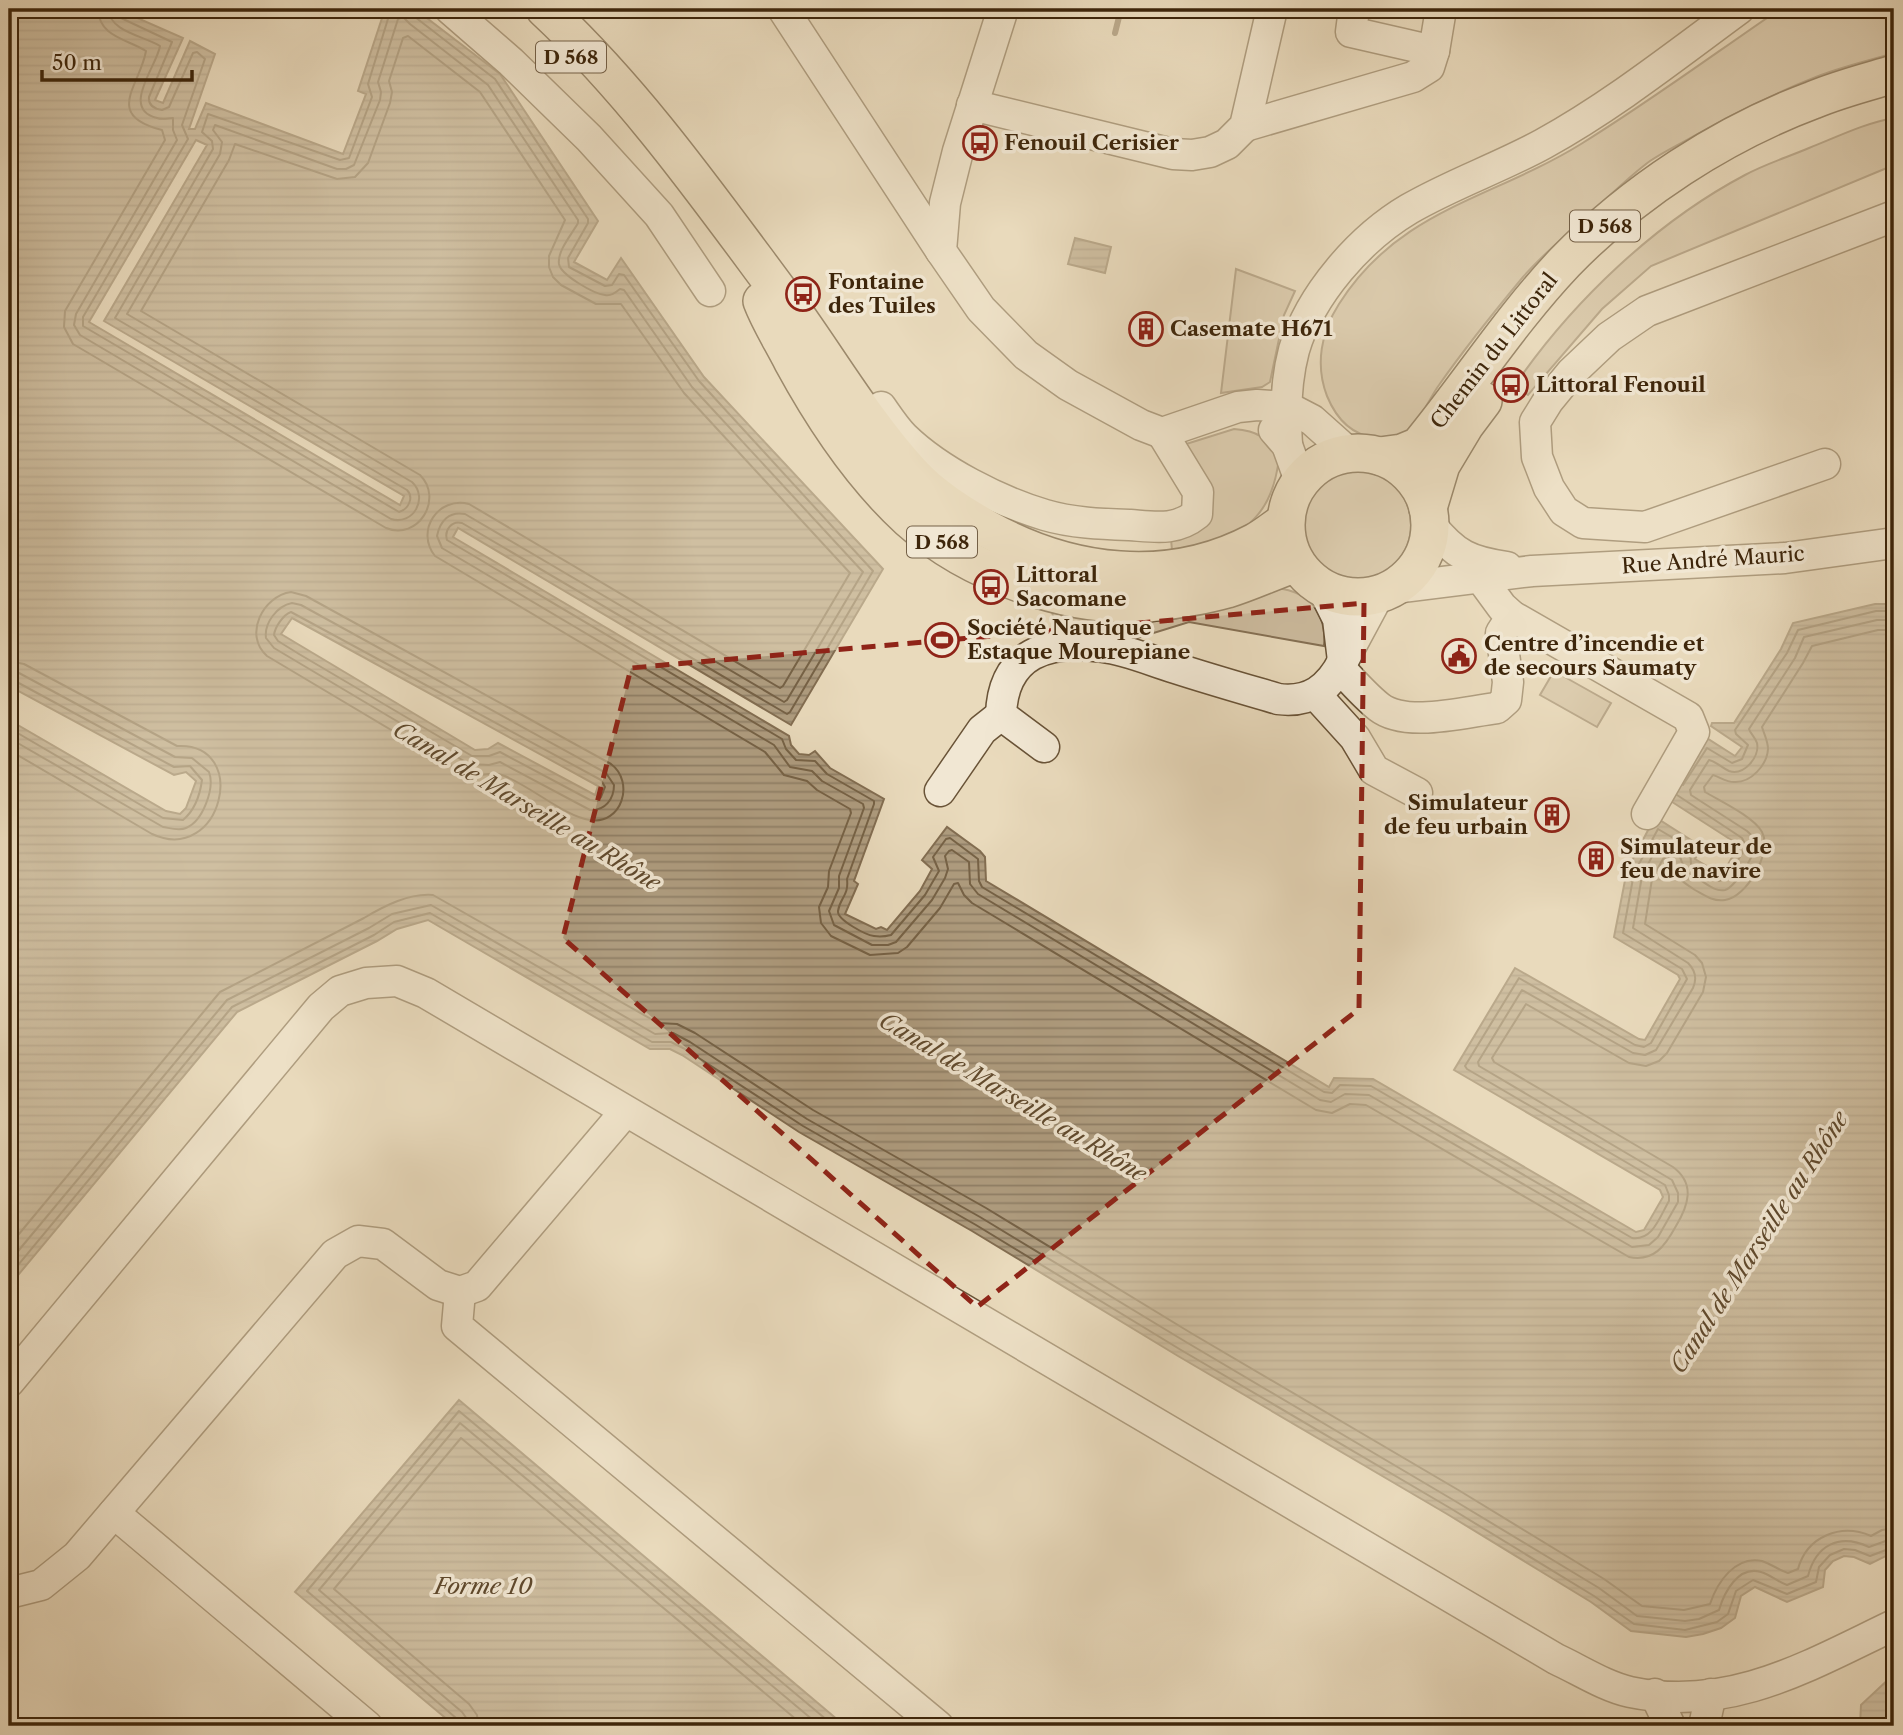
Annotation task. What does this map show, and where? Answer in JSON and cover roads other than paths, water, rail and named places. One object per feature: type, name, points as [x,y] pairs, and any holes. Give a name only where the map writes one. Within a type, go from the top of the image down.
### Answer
[{"type":"main road","name":"D 568","points":[[518,9],[564,51],[629,100]]},
{"type":"main road","name":"D 568","points":[[545,9],[576,38],[676,154],[782,296],[874,429],[911,474],[934,495],[1004,538],[1050,557],[1084,567],[1147,571],[1177,569],[1255,542],[1285,522]]},
{"type":"main road","name":"Chemin du Littoral","points":[[1365,455],[1402,453],[1419,446],[1513,322],[1566,261],[1650,188],[1723,142],[1772,117],[1812,100],[1894,74]]},
{"type":"main road","name":"Chemin du Littoral","points":[[1429,517],[1441,465],[1465,425],[1532,336],[1598,264],[1662,211],[1701,182],[1735,162],[1816,124],[1894,99]]},
{"type":"main road","name":"D 568","points":[[738,238],[764,306],[806,385],[844,444],[884,494],[911,521],[992,573],[1041,591],[1115,603],[1147,603],[1226,589],[1296,563]]},
{"type":"main road","points":[[1365,455],[1402,468],[1419,486],[1429,517],[1426,550],[1413,572],[1387,591],[1351,597],[1323,589],[1308,578],[1296,563],[1288,543],[1285,522],[1290,500],[1300,481],[1321,462],[1365,455]]},
{"type":"street","points":[[450,9],[512,62],[589,138],[659,215],[710,291]]},
{"type":"street","points":[[783,9],[981,309],[1026,355],[1068,385],[1141,425],[1162,433],[1198,492],[1196,514],[1186,523],[1170,527],[1117,524],[1046,515],[973,484],[918,448],[902,436],[857,374]]},
{"type":"street","points":[[941,251],[945,203],[972,105],[1003,9]]},
{"type":"street","points":[[1245,126],[1272,9]]},
{"type":"street","points":[[1354,9],[1351,32],[1434,51]]},
{"type":"street","points":[[972,105],[1173,154],[1210,152],[1227,144],[1245,126],[1413,77],[1429,67],[1441,9]]},
{"type":"street","points":[[1287,445],[1299,414],[1304,376],[1305,326],[1324,289],[1348,260],[1377,232],[1407,210],[1567,130],[1635,85],[1739,9]]},
{"type":"street","points":[[1825,464],[1645,527],[1583,523],[1564,511],[1549,488],[1537,457],[1535,422],[1570,373],[1609,337],[1647,311],[1894,216]]},
{"type":"street","points":[[1162,433],[1238,407],[1257,405],[1299,414],[1365,455]]},
{"type":"street","points":[[1207,419],[1241,417],[1270,426],[1287,445],[1300,481]]},
{"type":"street","name":"Rue André Mauric","points":[[1429,517],[1456,551],[1478,563],[1532,571]]},
{"type":"street","name":"Rue André Mauric","points":[[1387,591],[1532,571],[1785,558],[1894,543]]},
{"type":"street","points":[[1480,577],[1512,616],[1688,717],[1694,732],[1647,814]]},
{"type":"street","points":[[1323,589],[1338,620],[1341,665],[1380,708],[1398,716],[1418,718],[1497,708],[1506,700],[1508,682],[1501,633],[1512,616]]},
{"type":"street","points":[[940,791],[982,730],[1001,715],[1002,695],[1009,677],[1021,660],[1041,649],[1069,646],[1104,647],[1278,699],[1293,701],[1316,695],[1341,665],[1387,591]]},
{"type":"street","points":[[1316,695],[1355,738],[1374,770],[1417,793]]},
{"type":"street","points":[[1001,715],[1044,747]]},
{"type":"street","points":[[9,1382],[321,1007],[340,992],[366,983],[397,981],[426,993],[1556,1658],[1611,1686],[1630,1692],[1655,1694],[1739,1691],[1768,1683],[1894,1625]]},
{"type":"street","points":[[9,1590],[13,1592],[41,1585],[78,1556],[335,1254],[358,1241],[383,1244],[438,1284],[460,1292],[477,1286],[625,1112]]},
{"type":"street","points":[[460,1292],[457,1326],[938,1726]]},
{"type":"street","points":[[114,1513],[367,1726]]},
{"type":"street","points":[[1655,1694],[1670,1726]]},
{"type":"street","points":[[1704,1726],[1711,1694]]},
{"type":"water","name":"Canal de Marseille au Rhône","points":[[9,9],[117,9],[183,38],[155,100],[163,103],[190,41],[215,54],[189,129],[195,129],[206,103],[343,154],[366,94],[358,91],[385,9],[415,9],[500,74],[598,221],[574,262],[607,280],[621,258],[704,377],[883,569],[791,725],[458,528],[453,537],[789,736],[791,745],[799,754],[809,755],[815,751],[830,768],[884,799],[854,881],[858,884],[845,914],[876,929],[881,927],[887,930],[920,891],[932,869],[922,860],[947,827],[985,857],[986,881],[1329,1087],[1334,1078],[1373,1079],[1636,1232],[1644,1230],[1663,1197],[1660,1190],[1454,1070],[1515,968],[1645,1040],[1680,979],[1678,975],[1614,937],[1627,870],[1655,817],[1702,847],[1695,859],[1722,875],[1739,845],[1666,798],[1705,737],[1735,756],[1742,747],[1711,726],[1712,723],[1734,723],[1781,649],[1793,623],[1875,604],[1894,604],[1894,1552],[1870,1564],[1844,1556],[1833,1561],[1825,1570],[1823,1587],[1787,1602],[1755,1587],[1741,1596],[1735,1618],[1721,1628],[1703,1634],[1686,1637],[1631,1631],[1591,1602],[1447,1514],[972,1231],[799,1132],[682,1055],[670,1049],[650,1049],[428,920],[397,929],[237,1012],[9,1286],[9,720],[166,811],[180,814],[186,808],[196,781],[186,772],[174,775],[9,686]],"holes":[[[196,140],[207,145],[104,321],[404,496],[400,505],[89,322]],[[292,618],[598,786],[595,795],[498,743],[488,749],[475,750],[281,634]]]},
{"type":"water","points":[[1075,238],[1111,247],[1105,273],[1068,264]]},
{"type":"water","name":"Forme 10","points":[[459,1400],[845,1726],[455,1726],[295,1592]]},
{"type":"water","points":[[1894,1674],[1894,1726],[1860,1726],[1861,1705]]},
{"type":"waterway","points":[[1115,33],[1121,9]]},
{"type":"place","name":"Fenouil Cerisier","points":[[980,143]]},
{"type":"place","name":"Fontaine des Tuiles","points":[[803,294]]},
{"type":"place","name":"Casemate H671","points":[[1146,329]]},
{"type":"place","name":"Littoral Fenouil","points":[[1511,385]]},
{"type":"place","name":"Littoral Sacomane","points":[[991,587]]},
{"type":"place","name":"Société Nautique Estaque Mourepiane","points":[[942,640]]},
{"type":"place","name":"Centre d’incendie et de secours Saumaty","points":[[1459,656]]},
{"type":"place","name":"Simulateur de feu urbain","points":[[1552,815]]},
{"type":"place","name":"Simulateur de feu de navire","points":[[1596,859]]}]
